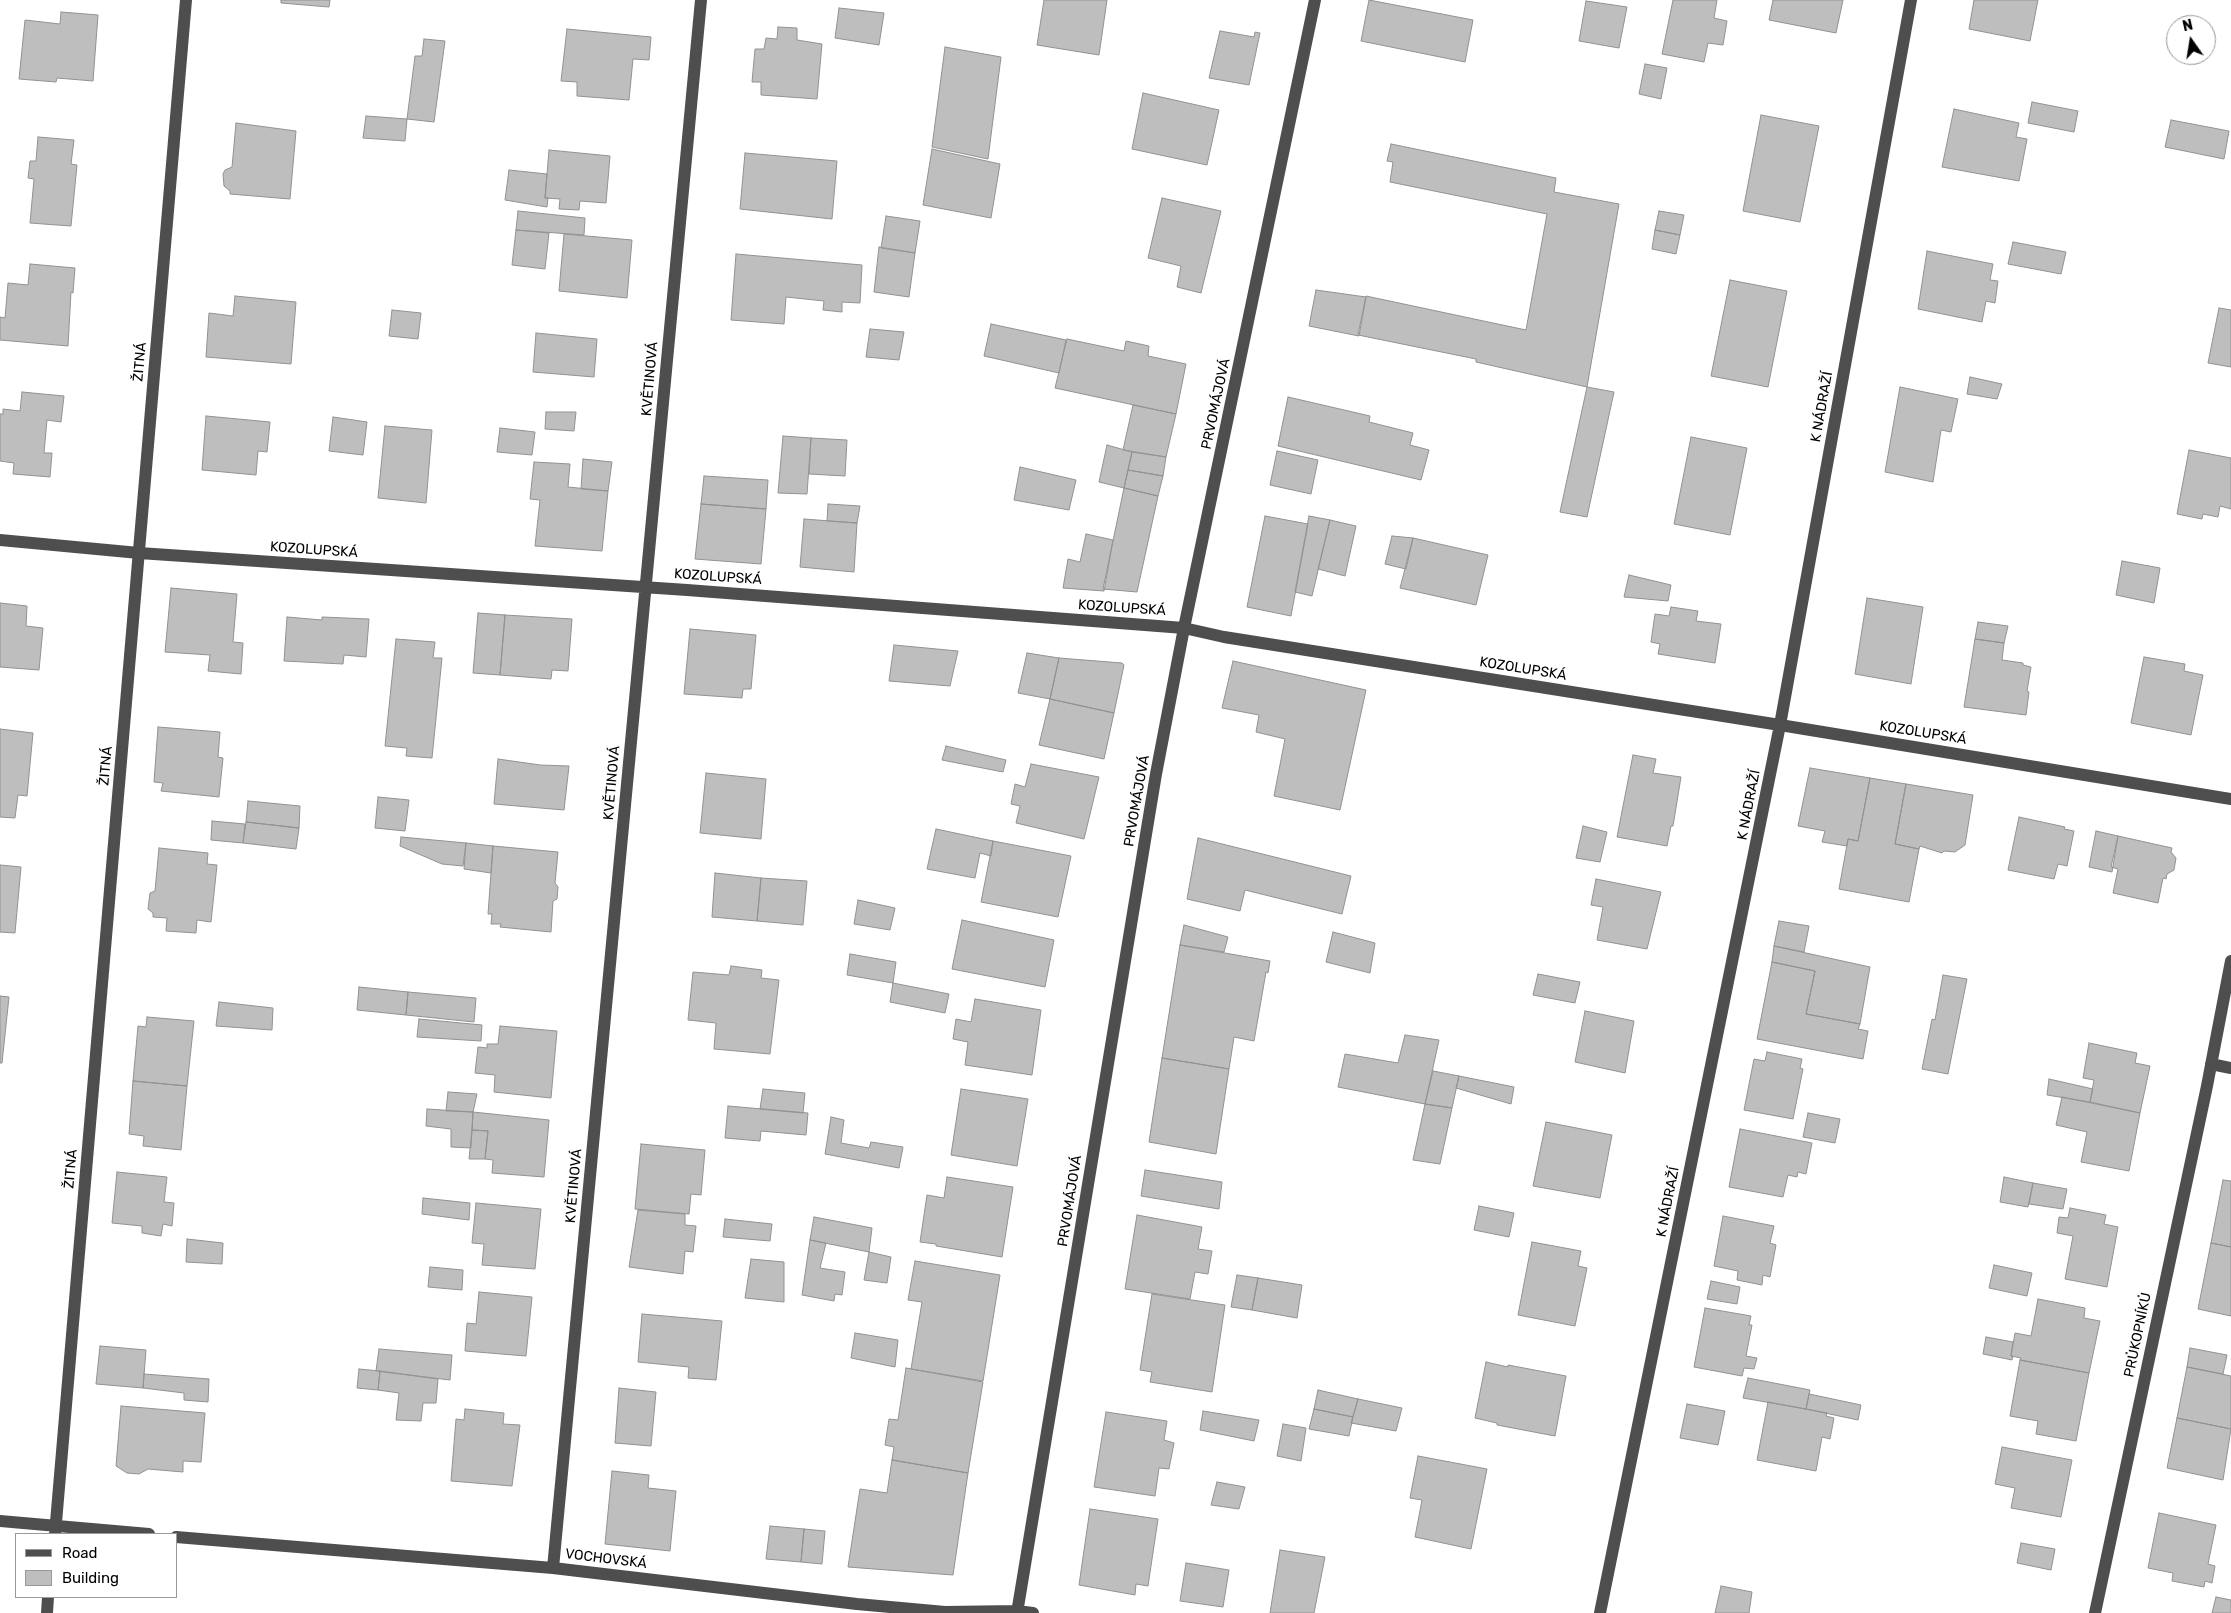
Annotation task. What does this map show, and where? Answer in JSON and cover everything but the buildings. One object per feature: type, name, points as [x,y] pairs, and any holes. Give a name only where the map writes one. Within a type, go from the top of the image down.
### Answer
[{"type":"street","name":"ŽITNÁ","points":[[55,1530],[186,0]]},
{"type":"street","name":"KVĚTINOVÁ","points":[[553,1568],[701,0]]},
{"type":"street","name":"PRVOMÁJOVÁ","points":[[1017,1612],[1156,774],[1184,628],[1315,0]]},
{"type":"street","name":"K NÁDRAŽÍ","points":[[1600,1613],[1780,725],[1911,0]]},
{"type":"street","name":"KOZOLUPSKÁ","points":[[0,540],[139,553],[646,587],[1184,628],[1233,639],[1780,725],[2231,799]]},
{"type":"street","name":"PRŮKOPNÍKŮ","points":[[2094,1613],[2211,1064],[2231,961]]},
{"type":"street","points":[[2211,1064],[2231,1068]]},
{"type":"street","points":[[0,1521],[55,1530],[126,1533]]},
{"type":"street","name":"VOCHOVSKÁ","points":[[178,1537],[553,1568],[856,1609],[1032,1613]]},
{"type":"street","points":[[47,1613],[48,1598]]}]
